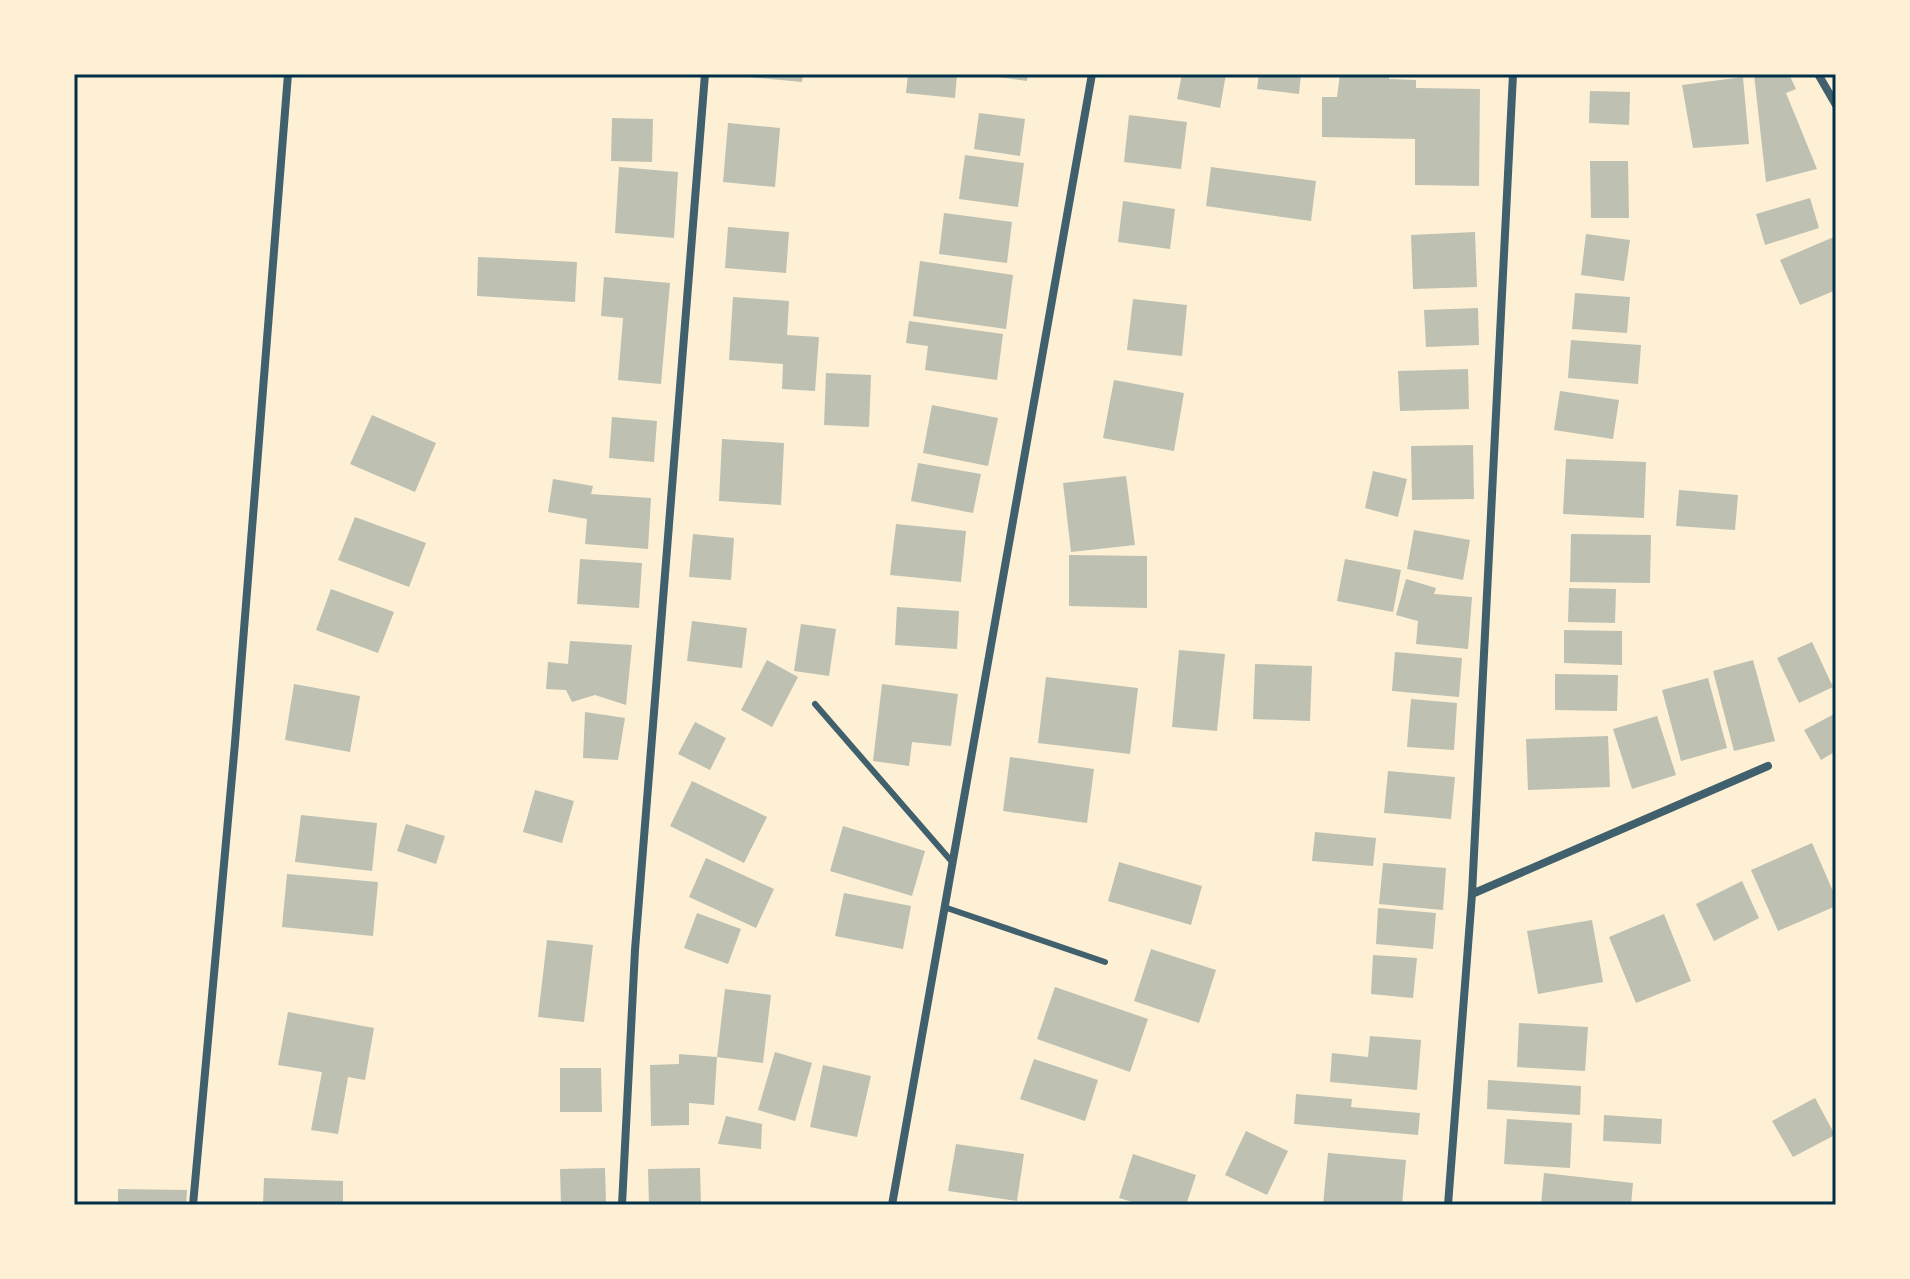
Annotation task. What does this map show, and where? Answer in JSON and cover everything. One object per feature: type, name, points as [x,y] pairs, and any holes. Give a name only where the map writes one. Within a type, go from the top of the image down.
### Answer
[{"type":"street","points":[[193,1205],[235,743],[288,74]]},
{"type":"street","points":[[622,1205],[635,950],[705,74]]},
{"type":"street","points":[[892,1205],[1092,74]]},
{"type":"street","points":[[1448,1205],[1472,894],[1513,74]]},
{"type":"street","points":[[1818,74],[1836,105]]},
{"type":"street","points":[[1472,894],[1768,766]]},
{"type":"lane","points":[[815,704],[953,863]]},
{"type":"lane","points":[[944,907],[1105,962]]},
{"type":"building","points":[[738,74],[803,74],[802,82]]},
{"type":"building","points":[[908,74],[957,74],[955,98],[906,93]]},
{"type":"building","points":[[992,74],[1028,74],[1027,81]]},
{"type":"building","points":[[1182,74],[1226,74],[1220,108],[1177,99]]},
{"type":"building","points":[[1259,74],[1301,74],[1299,94],[1257,89]]},
{"type":"building","points":[[1340,74],[1389,74],[1389,79],[1416,80],[1416,88],[1480,89],[1479,186],[1415,185],[1415,139],[1322,137],[1322,97],[1337,97]]},
{"type":"building","points":[[1754,74],[1789,74],[1796,89],[1786,93],[1817,169],[1766,182]]},
{"type":"building","points":[[1743,77],[1749,144],[1693,148],[1682,85]]},
{"type":"building","points":[[1590,91],[1630,92],[1629,125],[1589,123]]},
{"type":"building","points":[[979,113],[1025,119],[1020,156],[974,149]]},
{"type":"building","points":[[1129,115],[1187,122],[1181,169],[1124,162]]},
{"type":"building","points":[[612,118],[653,119],[652,162],[611,161]]},
{"type":"building","points":[[728,123],[780,128],[775,187],[723,182]]},
{"type":"building","points":[[965,155],[1024,163],[1018,207],[959,199]]},
{"type":"building","points":[[1590,161],[1628,161],[1629,218],[1591,218]]},
{"type":"building","points":[[619,167],[678,172],[674,238],[615,233]]},
{"type":"building","points":[[1211,167],[1316,181],[1311,221],[1206,206]]},
{"type":"building","points":[[1810,198],[1819,228],[1765,245],[1756,214]]},
{"type":"building","points":[[1123,201],[1175,209],[1170,249],[1118,242]]},
{"type":"building","points":[[944,213],[1012,222],[1007,263],[939,254]]},
{"type":"building","points":[[728,227],[789,232],[786,273],[725,268]]},
{"type":"building","points":[[1475,232],[1477,287],[1413,289],[1411,235]]},
{"type":"building","points":[[1586,234],[1630,240],[1624,281],[1581,275]]},
{"type":"building","points":[[1836,236],[1836,290],[1800,305],[1780,260]]},
{"type":"building","points":[[478,257],[577,262],[575,302],[477,296]]},
{"type":"building","points":[[920,261],[1013,275],[1006,329],[913,316]]},
{"type":"building","points":[[604,277],[670,283],[661,384],[618,380],[623,318],[601,316]]},
{"type":"building","points":[[1575,293],[1630,297],[1627,333],[1572,329]]},
{"type":"building","points":[[733,297],[789,301],[787,335],[819,337],[815,391],[782,389],[783,364],[729,360]]},
{"type":"building","points":[[1133,299],[1187,305],[1182,356],[1127,350]]},
{"type":"building","points":[[1478,308],[1479,345],[1426,347],[1424,310]]},
{"type":"building","points":[[909,321],[1003,334],[997,380],[925,370],[928,346],[906,343]]},
{"type":"building","points":[[1571,340],[1641,345],[1638,384],[1568,378]]},
{"type":"building","points":[[1468,369],[1469,409],[1400,411],[1398,371]]},
{"type":"building","points":[[826,373],[871,375],[869,427],[824,425]]},
{"type":"building","points":[[1114,380],[1184,393],[1174,451],[1103,438]]},
{"type":"building","points":[[1560,391],[1619,400],[1613,439],[1554,430]]},
{"type":"building","points":[[932,405],[998,418],[988,466],[923,453]]},
{"type":"building","points":[[372,415],[436,443],[415,492],[350,464]]},
{"type":"building","points":[[612,417],[657,421],[654,462],[609,458]]},
{"type":"building","points":[[722,439],[784,443],[781,505],[719,501]]},
{"type":"building","points":[[1473,445],[1474,499],[1412,500],[1411,446]]},
{"type":"building","points":[[1566,459],[1646,462],[1644,518],[1563,514]]},
{"type":"building","points":[[918,463],[981,474],[973,513],[911,501]]},
{"type":"building","points":[[1373,471],[1407,479],[1398,517],[1365,508]]},
{"type":"building","points":[[1126,476],[1135,545],[1071,552],[1063,483]]},
{"type":"building","points":[[553,479],[593,486],[591,494],[651,498],[648,549],[585,544],[587,519],[548,512]]},
{"type":"building","points":[[1679,490],[1738,495],[1735,530],[1676,526]]},
{"type":"building","points":[[355,517],[426,543],[409,587],[338,560]]},
{"type":"building","points":[[896,524],[966,531],[961,582],[890,575]]},
{"type":"building","points":[[1414,530],[1470,540],[1463,580],[1407,569]]},
{"type":"building","points":[[693,534],[734,538],[731,580],[689,577]]},
{"type":"building","points":[[1571,534],[1651,535],[1650,583],[1570,582]]},
{"type":"building","points":[[1069,555],[1147,556],[1147,608],[1069,606]]},
{"type":"building","points":[[580,559],[642,563],[639,608],[577,604]]},
{"type":"building","points":[[1345,559],[1401,570],[1393,612],[1337,601]]},
{"type":"building","points":[[1406,579],[1436,588],[1434,594],[1472,597],[1468,649],[1416,644],[1418,621],[1396,615]]},
{"type":"building","points":[[1569,588],[1616,589],[1615,623],[1568,622]]},
{"type":"building","points":[[331,589],[394,612],[378,653],[316,630]]},
{"type":"building","points":[[897,607],[959,611],[957,649],[895,645]]},
{"type":"building","points":[[692,621],[747,628],[742,668],[687,661]]},
{"type":"building","points":[[801,624],[836,629],[829,676],[794,671]]},
{"type":"building","points":[[1564,630],[1622,631],[1622,665],[1564,663]]},
{"type":"building","points":[[570,641],[632,645],[626,705],[595,695],[572,702],[566,690],[546,689],[548,662],[568,664]]},
{"type":"building","points":[[1812,642],[1833,687],[1799,703],[1777,658]]},
{"type":"building","points":[[1179,650],[1225,654],[1217,731],[1172,727]]},
{"type":"building","points":[[1395,652],[1462,658],[1459,697],[1392,691]]},
{"type":"building","points":[[767,660],[798,677],[772,727],[741,710]]},
{"type":"building","points":[[1753,660],[1775,741],[1734,751],[1713,671]]},
{"type":"building","points":[[1255,664],[1312,666],[1310,721],[1253,719]]},
{"type":"building","points":[[1555,674],[1618,675],[1617,711],[1555,710]]},
{"type":"building","points":[[1046,677],[1138,688],[1130,754],[1038,743]]},
{"type":"building","points":[[1708,678],[1727,748],[1681,761],[1662,690]]},
{"type":"building","points":[[294,684],[360,696],[350,752],[285,740]]},
{"type":"building","points":[[882,684],[958,694],[951,746],[912,742],[909,766],[873,761]]},
{"type":"building","points":[[1411,699],[1457,703],[1454,750],[1407,747]]},
{"type":"building","points":[[585,712],[625,718],[618,760],[583,758]]},
{"type":"building","points":[[1836,713],[1836,751],[1821,760],[1804,730]]},
{"type":"building","points":[[1657,716],[1676,775],[1632,789],[1613,729]]},
{"type":"building","points":[[695,722],[726,738],[710,770],[678,754]]},
{"type":"building","points":[[1608,736],[1610,787],[1528,790],[1526,739]]},
{"type":"building","points":[[1010,757],[1094,769],[1087,823],[1003,811]]},
{"type":"building","points":[[1388,771],[1455,777],[1451,819],[1384,813]]},
{"type":"building","points":[[692,781],[767,817],[744,863],[670,826]]},
{"type":"building","points":[[535,790],[574,801],[562,843],[523,832]]},
{"type":"building","points":[[301,815],[377,823],[372,871],[295,862]]},
{"type":"building","points":[[406,824],[445,836],[436,864],[397,851]]},
{"type":"building","points":[[843,826],[925,851],[912,896],[830,871]]},
{"type":"building","points":[[1315,832],[1376,838],[1373,866],[1312,861]]},
{"type":"building","points":[[1812,843],[1836,898],[1836,906],[1778,931],[1751,870]]},
{"type":"building","points":[[706,858],[774,889],[756,928],[689,897]]},
{"type":"building","points":[[1119,862],[1202,886],[1191,925],[1108,901]]},
{"type":"building","points":[[1383,863],[1446,868],[1443,910],[1379,904]]},
{"type":"building","points":[[287,874],[378,882],[373,936],[282,927]]},
{"type":"building","points":[[1742,881],[1759,918],[1714,941],[1696,904]]},
{"type":"building","points":[[844,893],[911,906],[903,949],[835,936]]},
{"type":"building","points":[[1378,908],[1436,913],[1433,949],[1376,944]]},
{"type":"building","points":[[697,913],[741,929],[728,964],[684,948]]},
{"type":"building","points":[[1664,914],[1691,981],[1636,1003],[1609,937]]},
{"type":"building","points":[[1592,920],[1603,982],[1538,994],[1527,931]]},
{"type":"building","points":[[547,940],[593,945],[584,1022],[538,1017]]},
{"type":"building","points":[[1151,949],[1216,970],[1199,1023],[1134,1001]]},
{"type":"building","points":[[1373,955],[1417,958],[1413,998],[1371,994]]},
{"type":"building","points":[[1055,987],[1148,1019],[1130,1072],[1037,1039]]},
{"type":"building","points":[[725,989],[771,995],[763,1063],[717,1057]]},
{"type":"building","points":[[288,1012],[374,1028],[365,1080],[348,1077],[338,1134],[311,1130],[322,1072],[278,1065]]},
{"type":"building","points":[[1519,1023],[1588,1027],[1585,1071],[1517,1067]]},
{"type":"building","points":[[1370,1036],[1421,1040],[1417,1090],[1330,1082],[1332,1053],[1368,1057]]},
{"type":"building","points":[[775,1052],[812,1063],[795,1121],[758,1110]]},
{"type":"building","points":[[679,1054],[717,1057],[714,1105],[689,1103],[689,1125],[651,1126],[650,1065],[679,1064]]},
{"type":"building","points":[[1034,1059],[1098,1080],[1085,1121],[1020,1099]]},
{"type":"building","points":[[823,1065],[871,1076],[857,1137],[810,1127]]},
{"type":"building","points":[[560,1068],[601,1068],[602,1112],[560,1112]]},
{"type":"building","points":[[1488,1080],[1581,1086],[1580,1115],[1487,1109]]},
{"type":"building","points":[[1296,1094],[1352,1099],[1351,1107],[1420,1113],[1418,1135],[1294,1124]]},
{"type":"building","points":[[1815,1098],[1835,1135],[1793,1157],[1772,1121]]},
{"type":"building","points":[[1604,1115],[1662,1119],[1661,1144],[1603,1141]]},
{"type":"building","points":[[726,1116],[762,1124],[761,1149],[718,1144]]},
{"type":"building","points":[[1507,1119],[1572,1123],[1570,1168],[1504,1164]]},
{"type":"building","points":[[1246,1131],[1288,1151],[1267,1195],[1225,1175]]},
{"type":"building","points":[[956,1144],[1024,1154],[1017,1201],[948,1191]]},
{"type":"building","points":[[1328,1153],[1406,1160],[1402,1205],[1323,1205]]},
{"type":"building","points":[[1133,1154],[1196,1175],[1186,1205],[1142,1205],[1119,1198]]},
{"type":"building","points":[[605,1168],[606,1205],[561,1205],[560,1169]]},
{"type":"building","points":[[700,1168],[701,1205],[649,1205],[648,1169]]},
{"type":"building","points":[[1544,1173],[1633,1183],[1631,1205],[1541,1205]]},
{"type":"building","points":[[264,1178],[343,1181],[343,1205],[263,1205]]},
{"type":"building","points":[[118,1189],[187,1190],[186,1205],[118,1205]]}]
